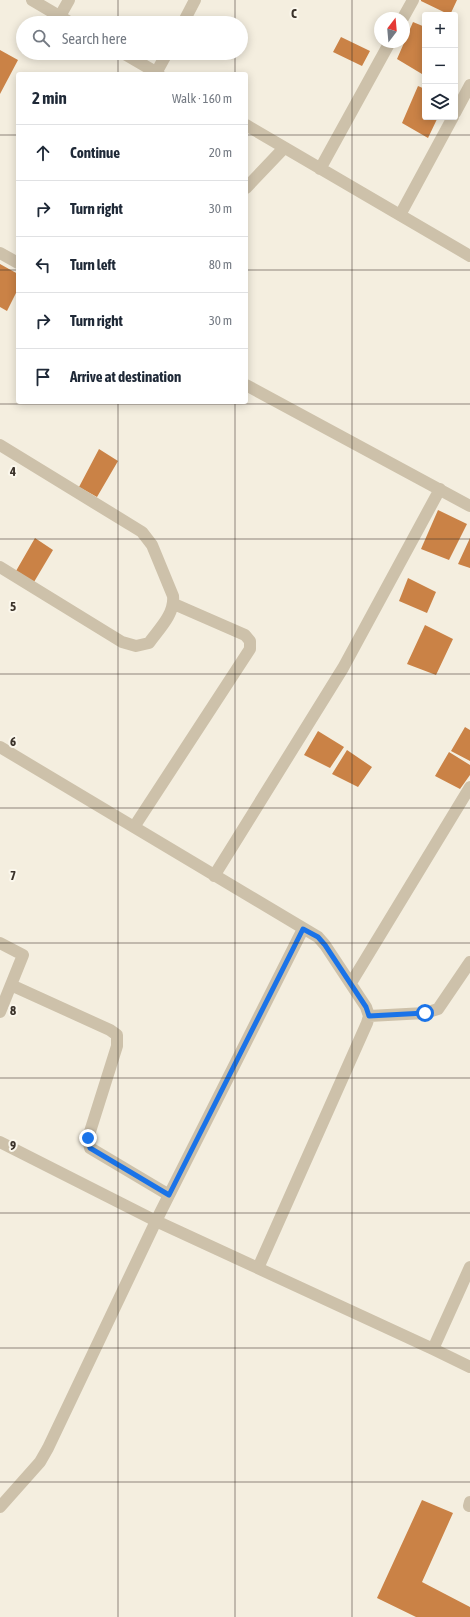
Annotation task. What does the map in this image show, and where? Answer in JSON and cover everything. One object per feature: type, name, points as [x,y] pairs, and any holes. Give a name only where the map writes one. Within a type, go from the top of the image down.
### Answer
[{"type":"street","points":[[32,0],[60,16],[69,0]]},
{"type":"street","points":[[186,16],[195,0]]},
{"type":"street","points":[[406,12],[413,0]]},
{"type":"street","points":[[320,169],[387,48]]},
{"type":"street","points":[[135,60],[155,72]]},
{"type":"street","points":[[158,72],[164,60]]},
{"type":"street","points":[[458,107],[470,85]]},
{"type":"street","points":[[400,215],[451,120]]},
{"type":"street","points":[[248,126],[470,256]]},
{"type":"street","points":[[248,186],[284,148]]},
{"type":"street","points":[[0,254],[16,262]]},
{"type":"street","points":[[248,386],[470,506]]},
{"type":"street","points":[[0,445],[142,532],[152,545],[173,596],[174,604],[170,614],[149,643],[136,646],[122,642],[0,567]]},
{"type":"street","points":[[214,876],[343,668],[440,489]]},
{"type":"street","points":[[134,827],[250,649],[250,640],[245,635],[174,604]]},
{"type":"street","points":[[0,747],[318,937],[325,945],[366,1007],[369,1016],[258,1268]]},
{"type":"street","points":[[351,983],[470,787]]},
{"type":"street","points":[[0,1508],[40,1462],[156,1221],[303,929]]},
{"type":"street","points":[[0,943],[23,955],[0,1012]]},
{"type":"street","points":[[369,1016],[434,1011],[438,1009],[466,978],[470,962]]},
{"type":"street","points":[[11,985],[110,1030],[117,1035],[117,1046],[88,1138],[90,1148],[169,1195]]},
{"type":"street","points":[[0,1142],[156,1221],[470,1367]]},
{"type":"street","points":[[433,1349],[470,1267]]},
{"type":"street","points":[[470,1502],[470,1506]]},
{"type":"building","points":[[457,0],[451,12],[444,12],[421,1]]},
{"type":"building","points":[[413,22],[422,26],[422,74],[397,59],[402,48],[410,48],[410,29]]},
{"type":"building","points":[[341,37],[370,51],[362,66],[333,52]]},
{"type":"building","points":[[0,50],[18,60],[0,94]]},
{"type":"building","points":[[418,86],[422,88],[422,120],[437,120],[428,138],[402,123]]},
{"type":"building","points":[[0,264],[16,273],[16,293],[7,311],[0,307]]},
{"type":"building","points":[[99,449],[118,461],[97,497],[79,487]]},
{"type":"building","points":[[438,510],[467,524],[449,560],[421,549]]},
{"type":"building","points":[[35,538],[53,550],[34,582],[16,571]]},
{"type":"building","points":[[470,538],[470,568],[458,564]]},
{"type":"building","points":[[408,578],[436,592],[427,613],[399,601]]},
{"type":"building","points":[[425,625],[453,639],[436,675],[407,664]]},
{"type":"building","points":[[465,727],[470,730],[470,761],[451,751]]},
{"type":"building","points":[[318,731],[344,747],[330,768],[304,755]]},
{"type":"building","points":[[347,750],[372,767],[358,787],[332,774]]},
{"type":"building","points":[[449,752],[470,765],[470,775],[460,789],[435,776]]},
{"type":"building","points":[[422,1500],[453,1513],[422,1582],[470,1607],[470,1617],[416,1617],[377,1598]]},
{"type":"route","points":[[88,1138],[90,1148],[169,1195],[303,929],[318,937],[325,945],[366,1007],[369,1016],[425,1013]]}]
